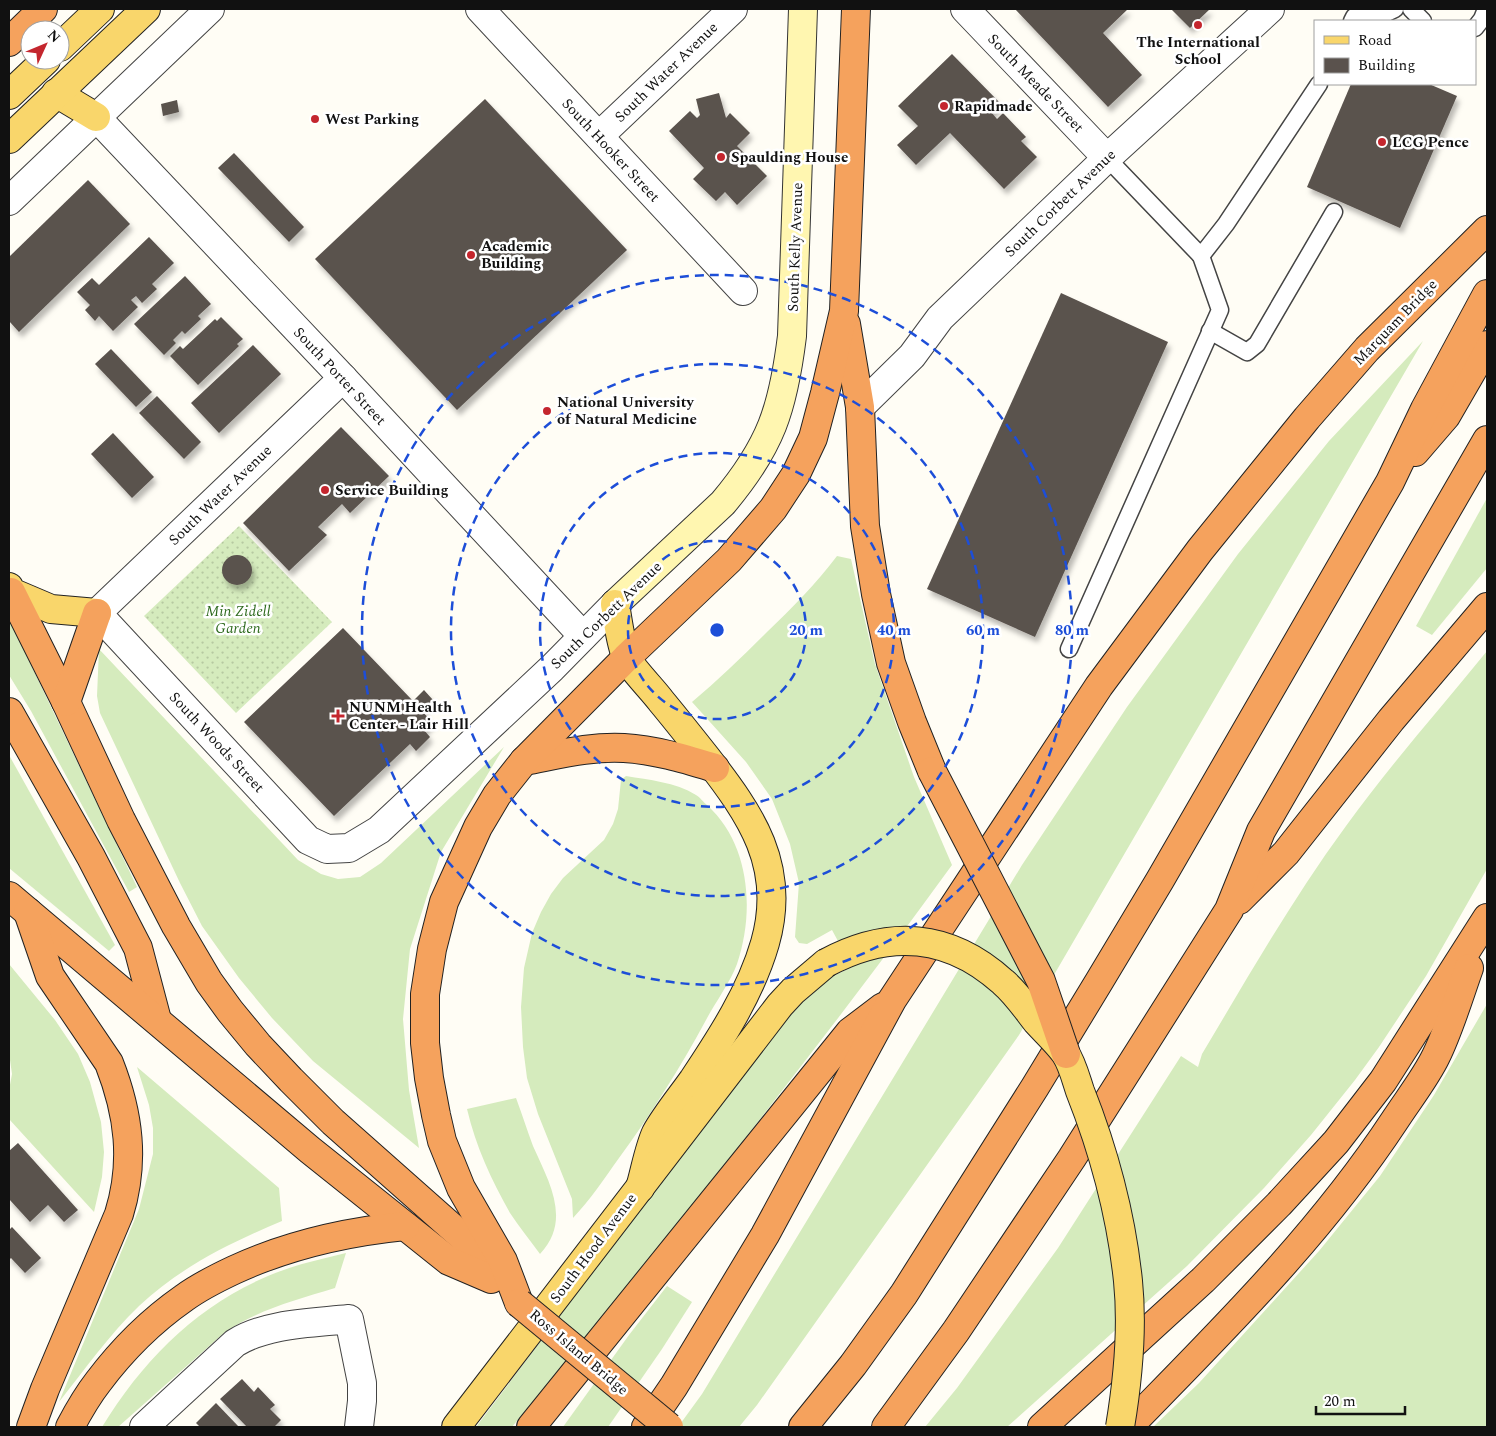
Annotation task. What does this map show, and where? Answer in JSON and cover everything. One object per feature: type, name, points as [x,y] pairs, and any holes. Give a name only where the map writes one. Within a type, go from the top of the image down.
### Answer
[{"type":"highway","points":[[9,42],[44,9]]},
{"type":"highway","points":[[519,1303],[503,1261],[470,1207],[442,1141],[429,1078],[425,1043],[425,994],[432,949],[444,902],[478,827],[498,795],[524,761],[626,658],[729,560],[763,522],[786,492],[813,438],[844,311],[856,9]]},
{"type":"highway","name":"Marquam Bridge","points":[[892,1000],[1099,686],[1200,550],[1306,418],[1367,349],[1487,230]]},
{"type":"highway","points":[[803,1427],[853,1365],[904,1294],[1035,1087],[1160,880],[1390,482],[1425,409],[1487,294]]},
{"type":"highway","points":[[844,311],[860,407],[865,526],[876,594],[891,663],[932,771],[1041,981],[1066,1054]]},
{"type":"highway","points":[[1390,482],[1446,416],[1487,345]]},
{"type":"highway","points":[[886,1427],[956,1331],[1072,1158],[1229,910],[1261,831],[1487,440]]},
{"type":"highway","points":[[10,590],[135,847],[176,926],[209,982],[258,1045],[333,1122],[465,1239],[489,1277]]},
{"type":"highway","points":[[1229,910],[1286,853],[1391,720],[1487,607]]},
{"type":"highway","points":[[66,702],[97,613]]},
{"type":"highway","points":[[9,712],[91,857],[138,948],[158,1020]]},
{"type":"highway","points":[[524,761],[596,749],[622,748],[668,754],[715,768]]},
{"type":"highway","points":[[18,904],[310,1150],[449,1261],[489,1277]]},
{"type":"highway","points":[[18,904],[50,976],[108,1063],[115,1079],[126,1118],[128,1160],[128,1176],[119,1214],[45,1389],[31,1427]]},
{"type":"highway","points":[[1042,1427],[1203,1280],[1279,1204],[1336,1142],[1383,1081],[1487,919]]},
{"type":"highway","points":[[1128,1427],[1222,1331],[1298,1248],[1325,1216],[1383,1138],[1436,1057],[1487,919]]},
{"type":"highway","points":[[531,1427],[850,1032],[892,1000]]},
{"type":"highway","points":[[646,1427],[674,1386],[765,1235],[892,1000]]},
{"type":"highway","points":[[70,1427],[96,1384],[120,1354],[148,1327],[185,1297],[225,1274],[276,1252],[349,1233],[405,1226]]},
{"type":"highway","name":"Ross Island Bridge","points":[[489,1277],[669,1427]]},
{"type":"main road","points":[[70,38],[100,9]]},
{"type":"main road","points":[[9,139],[146,9]]},
{"type":"main road","points":[[9,95],[35,70]]},
{"type":"main road","points":[[56,93],[96,117]]},
{"type":"main road","points":[[10,590],[51,609],[97,613]]},
{"type":"main road","points":[[615,604],[626,658],[715,768],[746,810],[766,856],[771,880],[772,900],[770,926],[759,961],[738,1007],[704,1064],[656,1134],[640,1188]]},
{"type":"main road","name":"South Hood Avenue","points":[[456,1427],[780,1005],[826,963],[855,949],[886,941],[924,941],[952,949],[988,969],[1004,982],[1066,1054],[1089,1113],[1109,1174],[1122,1233],[1128,1282],[1130,1323],[1126,1390],[1120,1427]]},
{"type":"street","points":[[9,201],[210,9]]},
{"type":"street","name":"South Hooker Street","points":[[480,9],[742,290]]},
{"type":"street","name":"South Water Avenue","points":[[599,136],[733,9]]},
{"type":"street","name":"South Kelly Avenue","points":[[792,336],[803,9]]},
{"type":"street","name":"South Meade Street","points":[[964,9],[1107,158]]},
{"type":"street","name":"South Corbett Avenue","points":[[860,407],[912,356],[940,318],[1107,158],[1270,9]]},
{"type":"street","name":"South Porter Street","points":[[96,117],[343,378],[583,636]]},
{"type":"street","name":"South Corbett Avenue","points":[[349,848],[379,830],[552,668],[615,604],[723,503],[752,466],[772,429],[781,402],[792,336]]},
{"type":"street","name":"South Water Avenue","points":[[97,613],[343,378]]},
{"type":"street","name":"South Woods Street","points":[[97,613],[308,840],[327,850],[349,848]]},
{"type":"street","points":[[144,1427],[235,1343],[247,1336],[262,1330],[349,1319],[362,1383],[359,1427]]},
{"type":"lane","points":[[1352,20],[1354,17],[1376,18],[1395,9]]},
{"type":"lane","points":[[1411,9],[1422,20]]},
{"type":"lane","points":[[1476,27],[1486,9]]},
{"type":"lane","points":[[1202,256],[1226,224],[1318,85]]},
{"type":"lane","points":[[1069,650],[1220,310],[1202,256],[1107,158]]},
{"type":"lane","points":[[1210,331],[1247,352],[1257,344],[1334,212]]},
{"type":"green space","points":[[1423,341],[1019,1035],[757,1405],[739,1427],[678,1427],[702,1394],[1022,865],[1127,707],[1238,554],[1329,441]]},
{"type":"green space","points":[[1487,498],[1487,568],[1432,635],[1416,626]]},
{"type":"green space","name":"Min Zidell Garden","points":[[239,526],[332,622],[236,713],[144,616]]},
{"type":"green space","points":[[837,556],[851,559],[875,664],[914,777],[952,865],[791,1079],[625,1289],[512,1427],[476,1427],[779,1027],[818,988],[834,976],[852,967],[832,930],[807,944],[799,943],[795,937],[799,883],[790,844],[772,799],[746,762],[692,702],[786,614]]},
{"type":"green space","points":[[9,619],[137,887],[129,892],[31,711],[9,675]]},
{"type":"green space","points":[[99,649],[298,860],[321,874],[338,879],[360,877],[381,863],[504,747],[441,852],[410,949],[403,1019],[409,1090],[419,1148],[313,1061],[272,1018],[239,978],[202,926],[100,713],[97,696]]},
{"type":"green space","points":[[1487,651],[1487,869],[1426,976],[1379,1047],[1311,1135],[1264,1188],[1187,1266],[1007,1427],[925,1427],[957,1388],[1058,1248],[1181,1056],[1198,1067],[1202,1054],[1271,938],[1326,853],[1398,759]]},
{"type":"green space","points":[[9,755],[115,945],[109,951],[9,868]]},
{"type":"green space","points":[[626,776],[662,782],[688,791],[699,797],[721,821],[732,839],[740,858],[745,879],[746,922],[743,944],[734,971],[686,1056],[631,1141],[597,1189],[573,1218],[572,1199],[538,1114],[527,1078],[521,1007],[524,968],[532,933],[541,912],[563,878],[604,840],[613,824],[618,809],[621,780]]},
{"type":"green space","points":[[9,964],[55,1020],[78,1054],[90,1082],[101,1122],[104,1152],[102,1177],[94,1212],[9,1119],[9,1090],[12,1074],[9,1053]]},
{"type":"green space","points":[[1487,1004],[1487,1427],[1153,1427],[1199,1383],[1319,1251],[1380,1176],[1434,1095]]},
{"type":"green space","points":[[137,1067],[279,1188],[282,1221],[225,1247],[189,1267],[155,1292],[118,1329],[59,1402],[139,1209],[153,1154],[153,1128],[149,1105]]},
{"type":"green space","points":[[516,1098],[533,1146],[551,1187],[556,1214],[555,1228],[550,1241],[540,1254],[510,1213],[497,1188],[480,1150],[467,1109]]},
{"type":"green space","points":[[346,1253],[335,1288],[278,1306],[238,1324],[225,1332],[118,1427],[102,1427],[120,1399],[162,1348],[186,1326],[212,1307],[270,1275],[302,1264]]},
{"type":"green space","points":[[667,1286],[692,1302],[608,1427],[563,1427],[629,1335]]},
{"type":"building","points":[[1015,9],[1128,9],[1103,33],[1142,75],[1108,107]]},
{"type":"building","points":[[1171,9],[1210,9],[1190,28]]},
{"type":"building","points":[[952,54],[1001,104],[992,113],[997,119],[1003,113],[1026,137],[1021,141],[1037,157],[1004,189],[950,133],[916,165],[897,145],[918,126],[898,106]]},
{"type":"building","name":"LCG Pence","points":[[1351,85],[1431,85],[1457,96],[1400,228],[1307,187]]},
{"type":"building","name":"Spaulding House","points":[[719,93],[726,118],[730,113],[750,133],[737,146],[767,176],[737,205],[725,192],[716,201],[693,179],[704,168],[669,131],[690,111],[697,118],[700,115],[696,99]]},
{"type":"building","name":"Academic Building","points":[[485,99],[627,250],[457,410],[315,259]]},
{"type":"building","points":[[177,100],[179,112],[163,116],[161,104]]},
{"type":"building","points":[[234,153],[304,227],[289,242],[218,168]]},
{"type":"building","points":[[88,180],[130,224],[19,332],[9,321],[9,257]]},
{"type":"building","points":[[149,237],[174,263],[152,284],[157,289],[142,303],[136,296],[131,300],[138,307],[113,331],[99,316],[95,321],[85,310],[90,305],[77,292],[92,278],[99,285]]},
{"type":"building","points":[[185,276],[211,304],[198,316],[201,319],[185,334],[182,331],[173,340],[176,343],[164,355],[134,324]]},
{"type":"building","points":[[1061,293],[1168,342],[1035,637],[927,589]]},
{"type":"building","points":[[221,317],[243,339],[237,344],[239,346],[198,385],[170,356],[180,346],[183,349],[215,319],[217,321]]},
{"type":"building","points":[[253,345],[281,374],[219,433],[191,403]]},
{"type":"building","points":[[111,349],[152,392],[136,407],[95,364]]},
{"type":"building","points":[[157,396],[201,442],[184,459],[139,413]]},
{"type":"building","name":"Service Building","points":[[341,427],[389,476],[350,513],[342,504],[318,527],[327,535],[289,571],[243,523]]},
{"type":"building","points":[[113,433],[154,477],[132,498],[91,454]]},
{"type":"building","points":[[237,555],[248,559],[252,570],[248,581],[237,585],[226,581],[222,570],[226,559]]},
{"type":"building","name":"NUNM Health Center - Lair Hill","points":[[343,628],[413,701],[424,690],[433,700],[422,711],[432,722],[424,730],[430,737],[416,751],[410,744],[334,816],[244,722]]},
{"type":"building","points":[[18,1143],[78,1210],[64,1222],[48,1205],[30,1222],[9,1199],[9,1151]]},
{"type":"building","points":[[12,1227],[41,1258],[25,1273],[11,1258],[9,1260],[9,1230]]},
{"type":"building","points":[[242,1379],[254,1392],[258,1387],[275,1405],[270,1409],[281,1420],[274,1427],[247,1427],[220,1399]]},
{"type":"building","points":[[216,1403],[239,1427],[200,1427],[196,1423]]},
{"type":"place","name":"The International School","points":[[1198,25]]},
{"type":"place","name":"Rapidmade","points":[[944,106]]},
{"type":"place","name":"West Parking","points":[[315,119]]},
{"type":"place","name":"LCG Pence","points":[[1382,142]]},
{"type":"place","name":"Spaulding House","points":[[721,157]]},
{"type":"place","name":"Academic Building","points":[[471,255]]},
{"type":"place","name":"National University of Natural Medicine","points":[[547,411]]},
{"type":"place","name":"Service Building","points":[[325,490]]},
{"type":"place","name":"NUNM Health Center - Lair Hill","points":[[338,716]]}]
